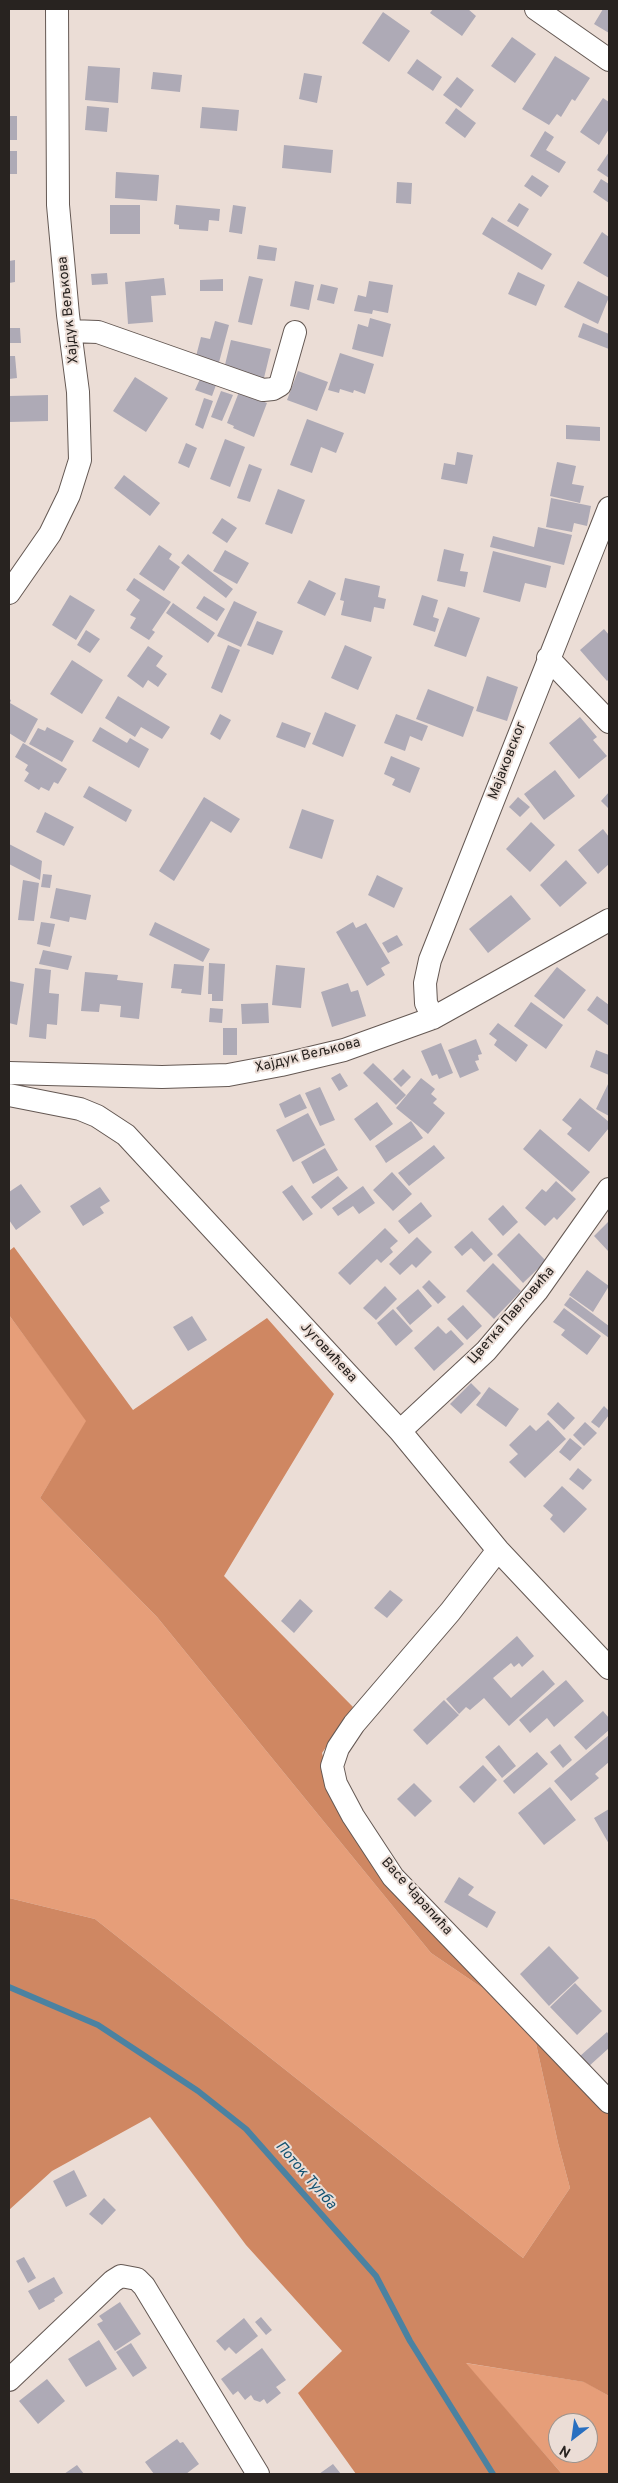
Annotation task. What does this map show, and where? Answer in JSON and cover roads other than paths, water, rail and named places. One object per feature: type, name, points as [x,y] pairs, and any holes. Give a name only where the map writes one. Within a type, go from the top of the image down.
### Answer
[{"type":"street","name":"Хајдук Вељкова","points":[[9,593],[50,534],[69,495],[80,460],[78,392],[58,205],[57,9]]},
{"type":"street","points":[[536,9],[609,60]]},
{"type":"street","points":[[70,331],[98,332],[264,390],[274,389],[280,385],[295,332]]},
{"type":"street","name":"Мајаковског","points":[[433,1018],[426,1003],[424,983],[430,960],[609,508]]},
{"type":"street","points":[[548,658],[609,722]]},
{"type":"street","name":"Хајдук Вељкова","points":[[9,1073],[162,1077],[228,1075],[344,1050],[433,1018],[609,920]]},
{"type":"street","name":"Југовићева","points":[[9,1095],[80,1109],[97,1116],[126,1135],[400,1430],[498,1550],[609,1668]]},
{"type":"street","name":"Цветка Павловића","points":[[400,1430],[486,1351],[537,1291],[609,1190]]},
{"type":"street","name":"Васе Чарапића","points":[[498,1550],[450,1612],[354,1724],[338,1748],[332,1766],[336,1784],[353,1816],[393,1876],[609,2102]]},
{"type":"street","points":[[9,2380],[113,2281],[121,2276],[137,2279],[144,2286],[258,2474]]},
{"type":"waterway","name":"Поток Тулба","points":[[9,1987],[98,2025],[198,2091],[246,2129],[376,2276],[410,2341],[493,2474]]}]
